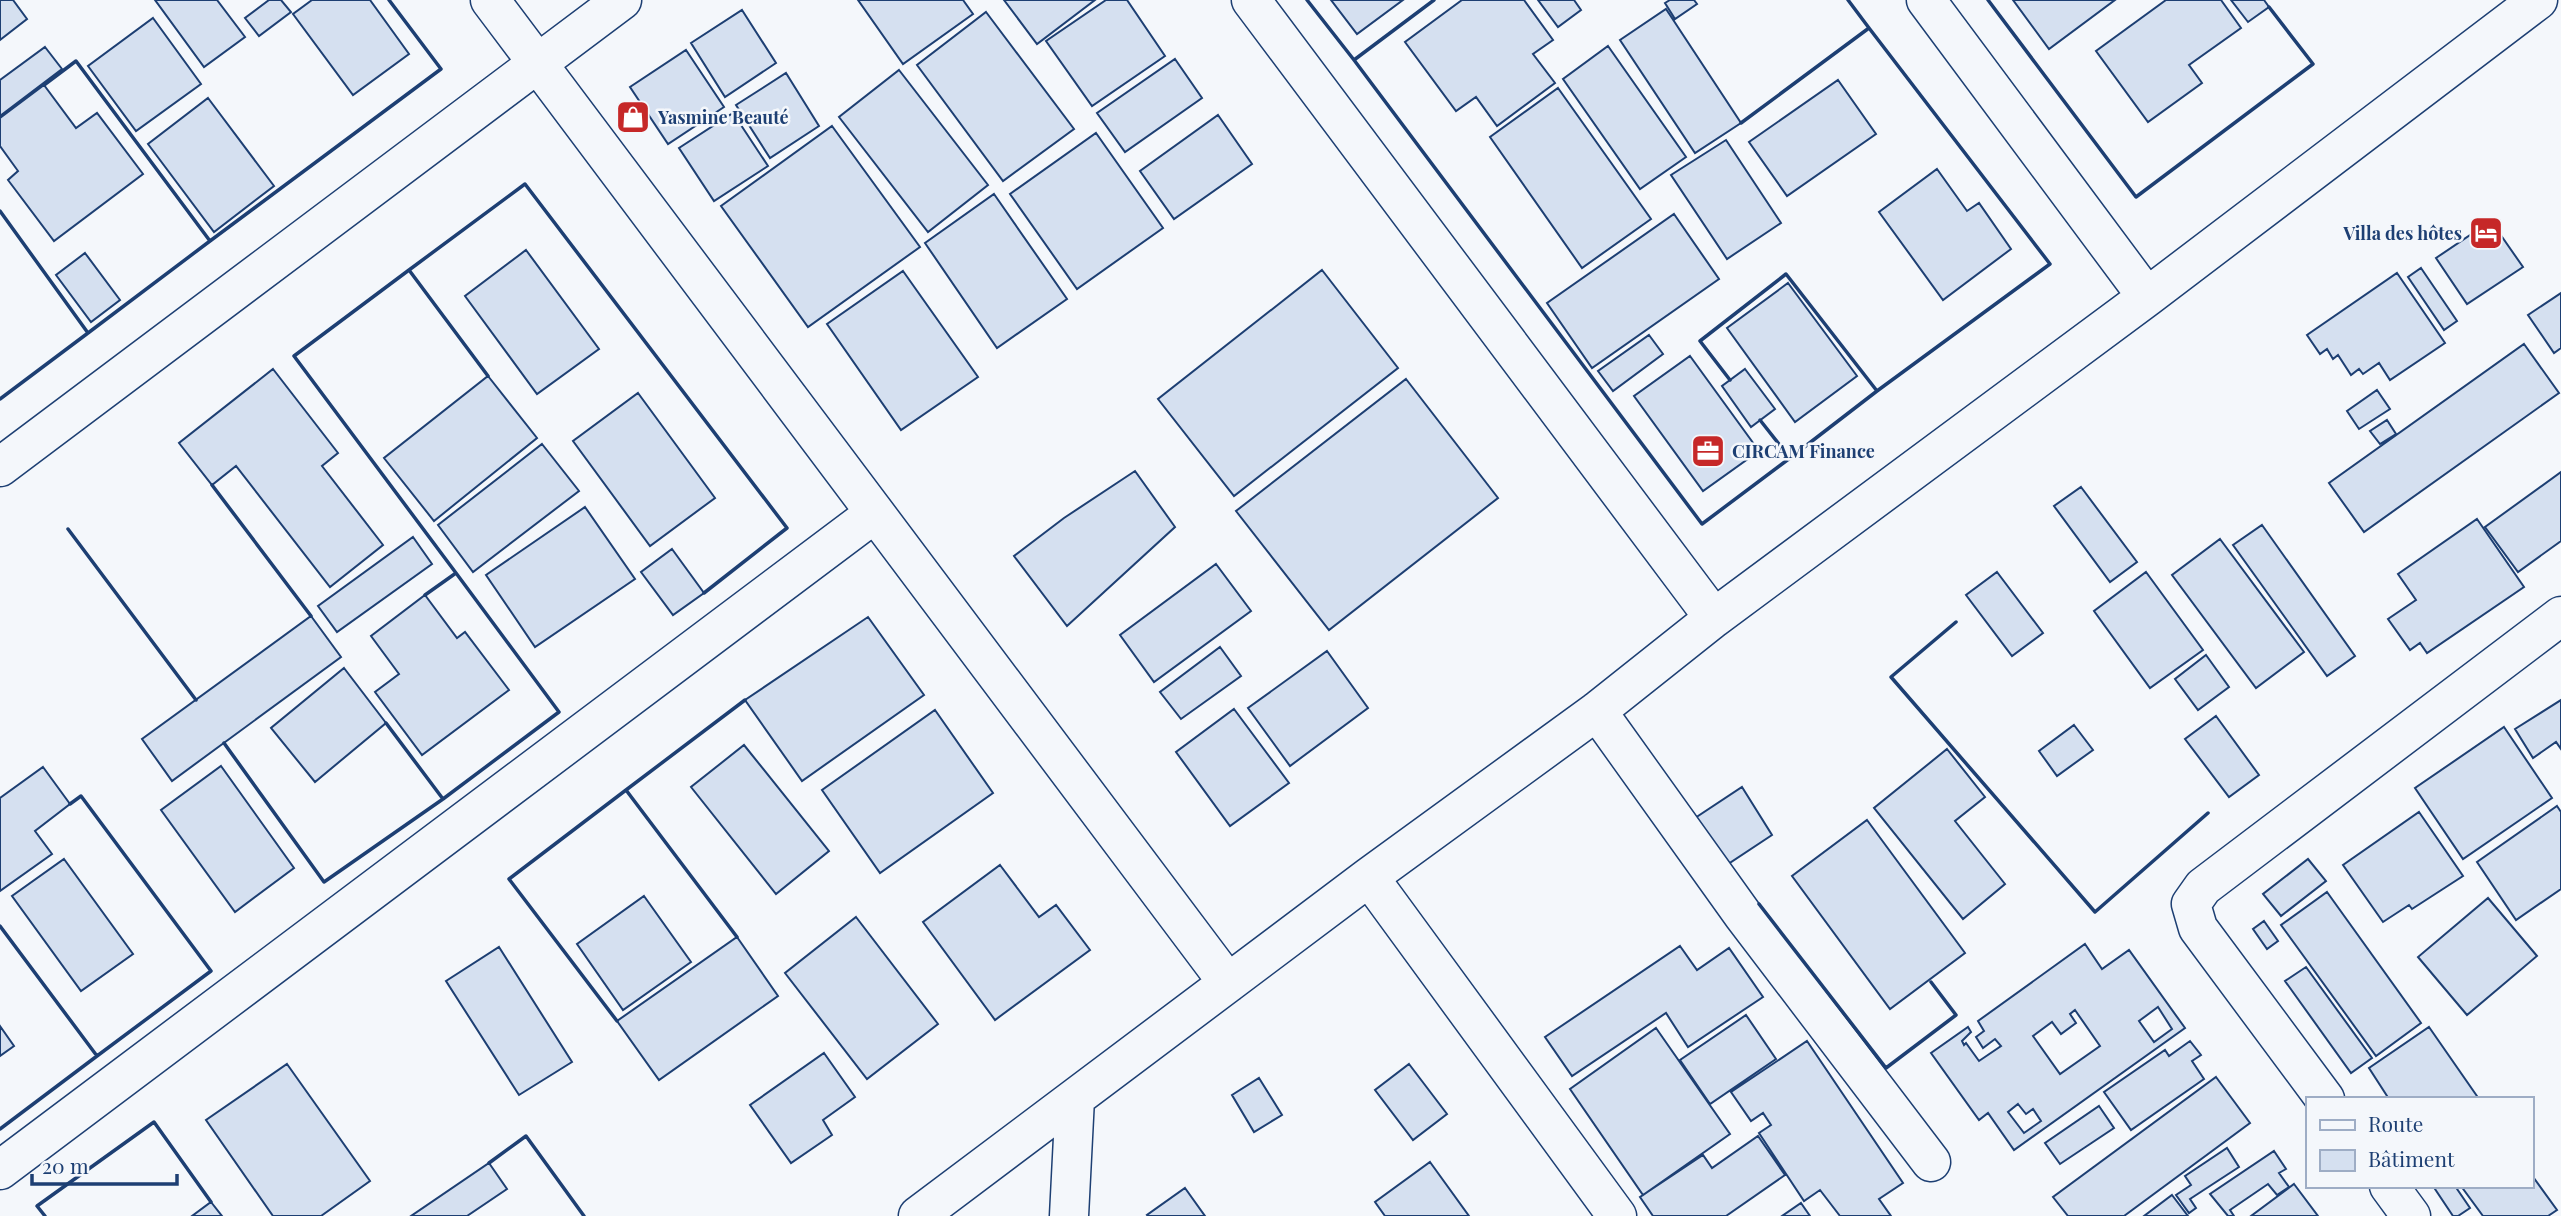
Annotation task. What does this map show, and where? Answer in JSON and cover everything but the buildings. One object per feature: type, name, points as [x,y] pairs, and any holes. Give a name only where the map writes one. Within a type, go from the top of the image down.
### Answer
[{"type":"street","points":[[490,0],[1228,983]]},
{"type":"street","points":[[0,467],[622,0]]},
{"type":"street","points":[[1251,0],[1714,618]]},
{"type":"street","points":[[1926,0],[2147,297]]},
{"type":"street","points":[[918,1216],[1369,877],[1597,711],[1714,618],[2147,297],[2538,0]]},
{"type":"street","points":[[0,1170],[875,513]]},
{"type":"street","points":[[2324,1097],[2199,928],[2191,904],[2203,887],[2561,616]]},
{"type":"street","points":[[1597,711],[1743,915],[1931,1162]]},
{"type":"street","points":[[1369,877],[1618,1216]]},
{"type":"street","points":[[1069,1216],[1076,1098]]},
{"type":"street","points":[[2390,1188],[2411,1216]]},
{"type":"wall","points":[[210,241],[441,69],[389,0]]},
{"type":"wall","points":[[1307,0],[1354,60]]},
{"type":"wall","points":[[1434,0],[1354,60],[1702,524],[1790,458]]},
{"type":"wall","points":[[1741,123],[1869,28],[1848,0]]},
{"type":"wall","points":[[1988,0],[2136,197],[2313,64],[2269,7]]},
{"type":"wall","points":[[1869,28],[2050,264],[1877,391]]},
{"type":"wall","points":[[44,85],[76,61],[210,241],[88,333]]},
{"type":"wall","points":[[409,270],[525,184],[787,528],[704,593]]},
{"type":"wall","points":[[0,211],[88,333],[0,399]]},
{"type":"wall","points":[[425,595],[456,573],[294,356],[409,270],[488,376]]},
{"type":"wall","points":[[1730,380],[1700,341],[1786,274],[1877,391],[1790,458],[1760,420]]},
{"type":"wall","points":[[212,485],[311,616]]},
{"type":"wall","points":[[68,529],[196,700]]},
{"type":"wall","points":[[386,723],[443,799],[559,712],[456,573]]},
{"type":"wall","points":[[1956,622],[1891,677],[2095,912],[2208,813]]},
{"type":"wall","points":[[626,790],[745,700]]},
{"type":"wall","points":[[224,743],[324,882],[443,799]]},
{"type":"wall","points":[[617,1021],[509,879],[626,790],[737,937]]},
{"type":"wall","points":[[70,804],[81,796],[211,971],[97,1056]]},
{"type":"wall","points":[[1759,904],[1886,1068],[1956,1015],[1931,982]]},
{"type":"wall","points":[[0,926],[97,1056],[0,1129]]},
{"type":"wall","points":[[45,1216],[37,1206],[154,1122],[211,1202]]},
{"type":"wall","points":[[489,1163],[526,1136],[584,1216]]},
{"type":"place","name":"Yasmine Beauté","points":[[633,117]]},
{"type":"place","name":"Villa des hôtes","points":[[2486,233]]},
{"type":"place","name":"CIRCAM Finance","points":[[1708,451]]}]
